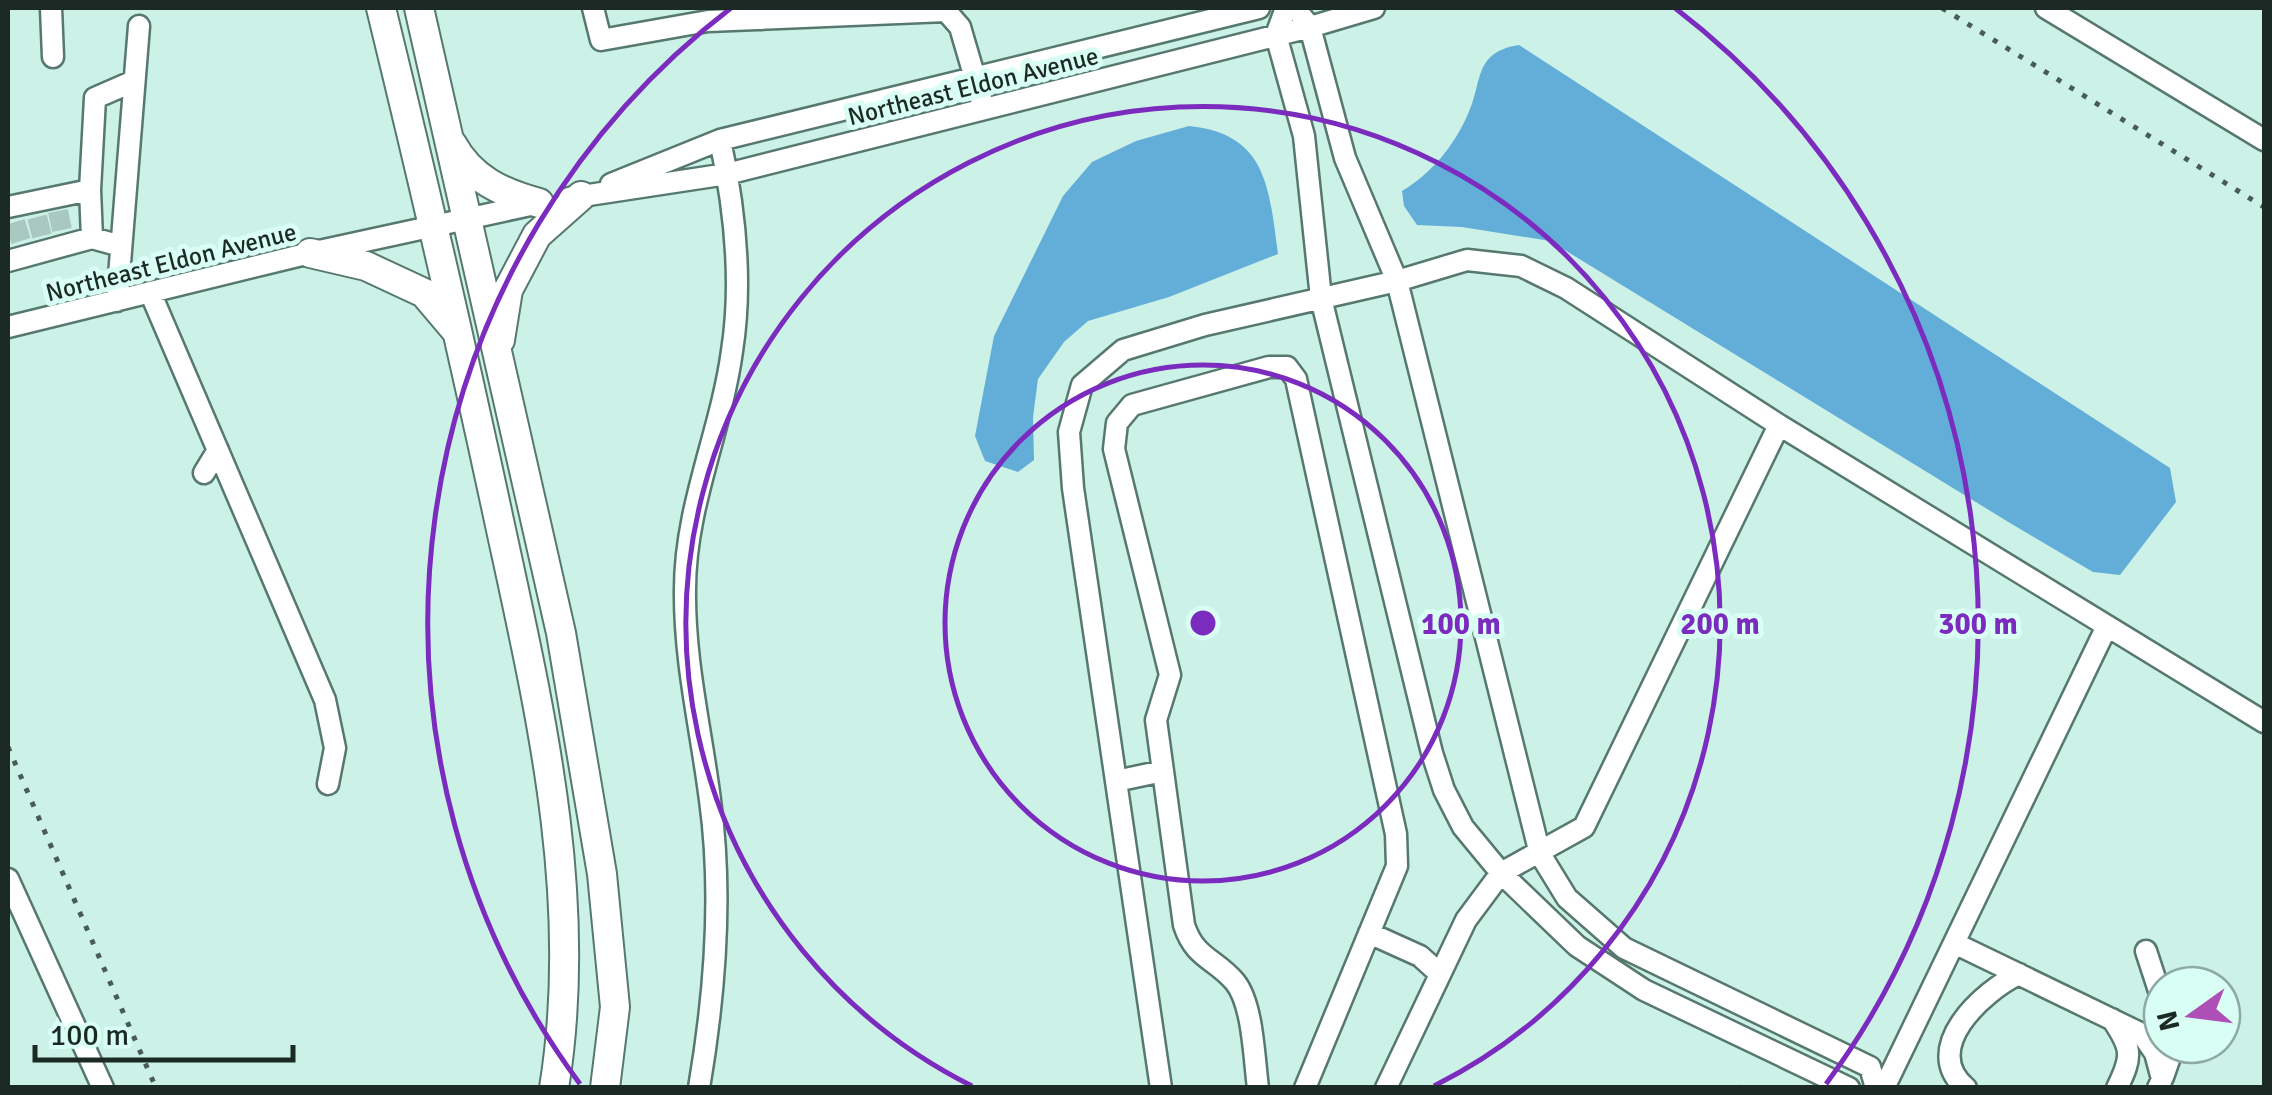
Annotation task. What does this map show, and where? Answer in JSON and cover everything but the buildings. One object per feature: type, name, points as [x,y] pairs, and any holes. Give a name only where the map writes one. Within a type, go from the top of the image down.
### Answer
[{"type":"highway","points":[[381,8],[460,335],[544,729],[563,874],[563,1034],[554,1088]]},
{"type":"highway","points":[[419,8],[561,632],[602,874],[614,1007],[605,1088]]},
{"type":"highway","points":[[445,132],[461,160],[474,172],[507,194],[538,203]]},
{"type":"highway","points":[[497,356],[508,290],[537,235],[581,196]]},
{"type":"highway","points":[[310,253],[366,266],[424,293],[460,335]]},
{"type":"street","points":[[52,8],[52,57]]},
{"type":"street","points":[[593,8],[601,40],[678,16],[708,21],[946,12],[960,27],[984,109]]},
{"type":"street","name":"Northeast Eldon Avenue","points":[[581,196],[720,140],[1259,8]]},
{"type":"street","points":[[1286,8],[1276,34],[1304,136],[1321,298],[1444,790],[1463,827],[1501,874],[1576,946],[1614,974],[1849,1088]]},
{"type":"street","points":[[1294,8],[1310,27],[1345,158],[1397,281],[1540,854],[1567,898],[1624,948],[1870,1067],[1876,1088]]},
{"type":"street","name":"Northeast Eldon Avenue","points":[[8,327],[465,218],[727,174],[1374,8]]},
{"type":"street","points":[[2046,8],[2264,140]]},
{"type":"street","points":[[116,300],[139,26]]},
{"type":"street","points":[[92,238],[90,190],[95,98],[134,81]]},
{"type":"street","points":[[699,1088],[708,1036],[716,899],[711,803],[687,660],[684,586],[691,518],[732,353],[739,274],[720,140]]},
{"type":"street","points":[[35,228],[90,190]]},
{"type":"street","points":[[35,228],[121,246]]},
{"type":"street","points":[[1161,1088],[1073,488],[1069,432],[1082,385],[1123,350],[1205,325],[1397,281],[1466,260],[1521,266],[1566,288],[1779,425],[2264,722]]},
{"type":"street","points":[[150,292],[326,700],[335,748],[328,784]]},
{"type":"street","points":[[1258,1088],[1245,1000],[1234,981],[1190,944],[1156,720],[1170,675],[1114,449],[1117,423],[1132,405],[1270,367],[1287,367],[1296,379],[1396,834],[1397,866],[1305,1088]]},
{"type":"street","points":[[1386,1088],[1466,920],[1501,874],[1584,827],[1779,425]]},
{"type":"street","points":[[204,473],[218,450]]},
{"type":"street","points":[[1884,1088],[2107,626]]},
{"type":"street","points":[[1116,781],[1163,772]]},
{"type":"street","points":[[8,878],[104,1088]]},
{"type":"street","points":[[1369,933],[1420,956],[1440,974]]},
{"type":"street","points":[[1954,943],[2142,1034],[2156,1053],[2160,1083]]},
{"type":"street","points":[[2146,952],[2150,965]]},
{"type":"street","points":[[1966,1088],[1955,1078],[1950,1061],[1953,1038],[1982,997],[2019,974]]},
{"type":"street","points":[[2110,1018],[2126,1040],[2130,1062],[2117,1088]]},
{"type":"water","points":[[1519,45],[2170,468],[2176,502],[2120,575],[2093,572],[1550,241],[1462,227],[1417,225],[1404,206],[1402,191],[1432,168],[1456,137],[1487,61],[1504,49]]},
{"type":"water","points":[[1189,126],[1215,131],[1235,140],[1250,153],[1267,187],[1278,254],[1169,297],[1088,321],[1064,342],[1038,379],[1033,417],[1034,460],[1018,472],[985,461],[975,436],[994,336],[1063,196],[1092,162],[1136,141]]},
{"type":"tunnel","points":[[58,211],[62,230]]},
{"type":"tunnel","points":[[37,217],[42,236]]},
{"type":"tunnel","points":[[15,222],[21,241]]},
{"type":"railway","points":[[1942,8],[2264,207]]},
{"type":"railway","points":[[8,747],[156,1088]]}]
